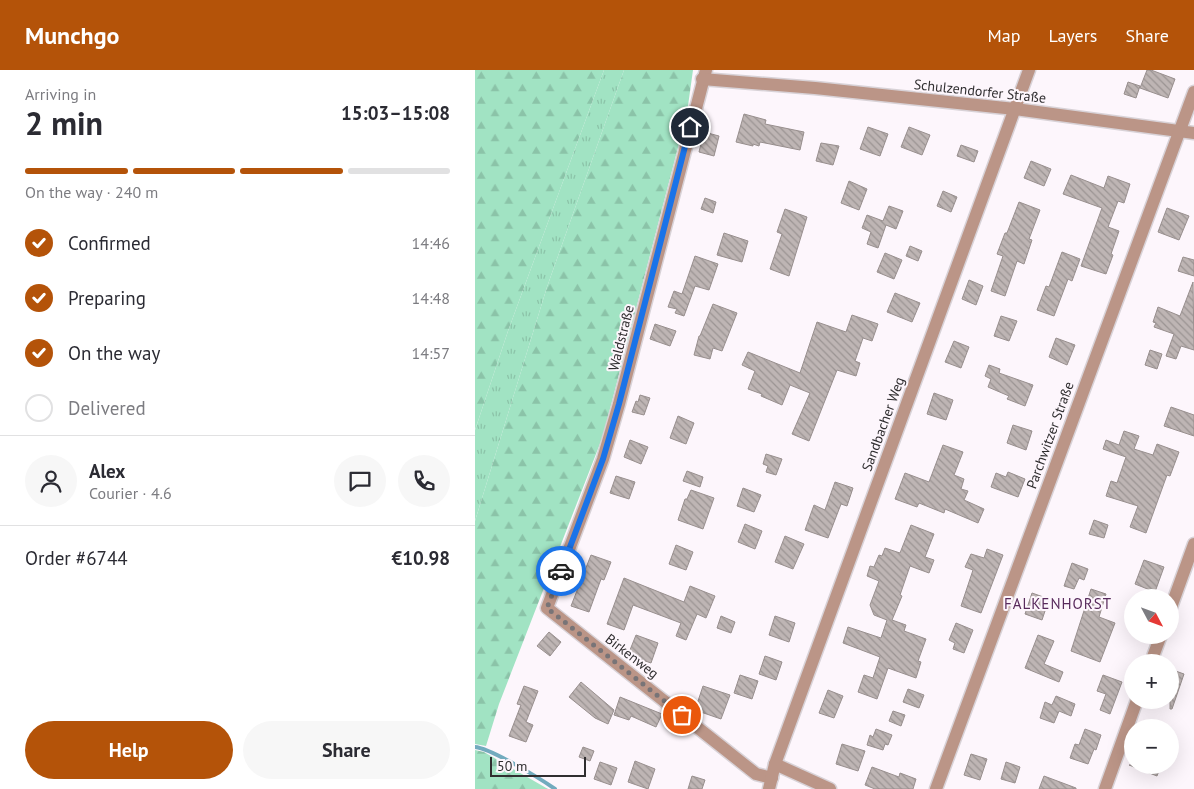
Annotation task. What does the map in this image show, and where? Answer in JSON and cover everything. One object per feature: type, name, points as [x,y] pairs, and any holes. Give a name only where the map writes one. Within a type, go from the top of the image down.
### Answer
[{"type":"street","name":"Sandbacher Weg","points":[[771,783],[775,764],[1029,70]]},
{"type":"street","name":"Schulzendorfer Straße","points":[[704,75],[1015,109],[1194,133]]},
{"type":"street","name":"Waldstraße","points":[[547,608],[603,459],[704,75]]},
{"type":"street","name":"Parchwitzer Straße","points":[[936,789],[1194,92]]},
{"type":"street","points":[[1178,589],[1194,544]]},
{"type":"street","name":"Birkenweg","points":[[547,608],[756,774],[771,783]]},
{"type":"street","points":[[1105,789],[1134,709]]},
{"type":"street","points":[[775,764],[830,789]]},
{"type":"green space","points":[[475,70],[604,70],[508,331],[475,430]]},
{"type":"green space","points":[[604,70],[624,70],[547,287],[475,521],[475,430],[508,331]]},
{"type":"green space","points":[[624,70],[693,70],[687,113],[603,436],[499,704],[486,746],[475,744],[475,521],[547,287]]},
{"type":"green space","points":[[475,750],[484,752],[548,789],[475,789]]},
{"type":"building","points":[[1147,70],[1175,79],[1168,98],[1140,88]]},
{"type":"building","points":[[1128,82],[1140,86],[1136,98],[1124,94]]},
{"type":"building","points":[[744,114],[766,120],[765,124],[804,132],[800,150],[760,142],[759,146],[753,144],[753,146],[736,142]]},
{"type":"building","points":[[868,127],[888,134],[880,156],[860,149]]},
{"type":"building","points":[[909,127],[930,135],[922,155],[901,147]]},
{"type":"building","points":[[704,132],[719,136],[714,156],[699,152]]},
{"type":"building","points":[[821,143],[839,146],[833,165],[816,161]]},
{"type":"building","points":[[961,145],[978,151],[974,162],[957,156]]},
{"type":"building","points":[[1031,161],[1051,169],[1044,186],[1024,178]]},
{"type":"building","points":[[1071,175],[1104,188],[1108,176],[1130,184],[1124,203],[1118,201],[1108,227],[1119,231],[1106,274],[1081,266],[1102,208],[1063,194]]},
{"type":"building","points":[[849,181],[867,189],[859,210],[841,203]]},
{"type":"building","points":[[943,191],[957,197],[951,212],[937,206]]},
{"type":"building","points":[[705,198],[716,202],[713,213],[701,209]]},
{"type":"building","points":[[1019,202],[1040,210],[1029,239],[1032,240],[1024,264],[1017,261],[1005,296],[991,291],[1003,256],[997,254]]},
{"type":"building","points":[[889,206],[903,211],[896,229],[886,225],[878,248],[867,244],[871,232],[862,228],[867,215],[883,221]]},
{"type":"building","points":[[1167,208],[1189,216],[1179,240],[1158,232]]},
{"type":"building","points":[[785,209],[807,217],[789,276],[770,269],[782,234],[777,232]]},
{"type":"building","points":[[724,233],[748,241],[742,262],[717,255]]},
{"type":"building","points":[[910,246],[922,251],[918,261],[906,256]]},
{"type":"building","points":[[1062,252],[1080,259],[1072,281],[1068,279],[1054,316],[1037,310],[1046,286],[1049,287]]},
{"type":"building","points":[[885,253],[902,260],[894,279],[877,272]]},
{"type":"building","points":[[695,256],[718,264],[709,290],[695,286],[684,316],[675,313],[677,309],[668,307],[674,291],[682,294]]},
{"type":"building","points":[[1183,257],[1194,260],[1194,276],[1178,271]]},
{"type":"building","points":[[969,280],[983,286],[976,305],[962,299]]},
{"type":"building","points":[[1193,282],[1194,350],[1181,346],[1176,359],[1166,356],[1174,334],[1154,327],[1156,323],[1153,322],[1158,307],[1180,316]]},
{"type":"building","points":[[895,293],[920,303],[912,322],[887,312]]},
{"type":"building","points":[[713,304],[737,313],[722,351],[713,348],[710,359],[694,355],[699,336]]},
{"type":"building","points":[[852,315],[878,324],[872,341],[863,338],[855,361],[860,363],[856,376],[837,370],[809,441],[792,434],[810,393],[790,385],[782,405],[748,389],[755,371],[742,365],[748,352],[800,373],[817,322],[846,332]]},
{"type":"building","points":[[1001,316],[1017,321],[1009,341],[994,336]]},
{"type":"building","points":[[655,324],[676,331],[670,346],[650,339]]},
{"type":"building","points":[[1056,338],[1075,345],[1067,365],[1049,357]]},
{"type":"building","points":[[954,341],[969,347],[961,368],[945,362]]},
{"type":"building","points":[[1150,350],[1162,354],[1157,369],[1145,365]]},
{"type":"building","points":[[989,365],[1000,369],[999,373],[1033,385],[1025,406],[1007,399],[1009,396],[988,387],[991,379],[985,376]]},
{"type":"building","points":[[934,393],[953,400],[946,420],[927,414]]},
{"type":"building","points":[[640,395],[650,398],[644,415],[632,412]]},
{"type":"building","points":[[1171,407],[1194,415],[1194,436],[1164,426]]},
{"type":"building","points":[[678,416],[694,423],[686,444],[670,438]]},
{"type":"building","points":[[1013,425],[1032,431],[1026,450],[1007,443]]},
{"type":"building","points":[[1124,431],[1139,436],[1134,449],[1153,455],[1157,444],[1179,452],[1170,476],[1167,475],[1146,533],[1130,527],[1138,506],[1106,496],[1111,481],[1117,483],[1126,457],[1103,449],[1106,440],[1119,445]]},
{"type":"building","points":[[630,440],[648,447],[641,464],[624,457]]},
{"type":"building","points":[[943,445],[963,452],[954,475],[964,479],[961,489],[968,491],[964,500],[984,509],[978,523],[945,509],[944,513],[919,503],[917,507],[895,499],[905,473],[929,482]]},
{"type":"building","points":[[766,454],[782,459],[776,475],[766,472],[768,466],[763,464]]},
{"type":"building","points":[[687,471],[703,477],[700,487],[683,481]]},
{"type":"building","points":[[1008,472],[1025,479],[1018,497],[991,487],[996,473],[1006,477]]},
{"type":"building","points":[[616,476],[635,482],[629,499],[610,493]]},
{"type":"building","points":[[835,482],[853,488],[847,506],[841,504],[828,538],[805,530],[814,505],[825,510]]},
{"type":"building","points":[[743,488],[761,495],[754,512],[737,506]]},
{"type":"building","points":[[691,490],[714,498],[703,529],[678,520],[685,499],[687,499]]},
{"type":"building","points":[[1094,520],[1108,525],[1104,538],[1089,534]]},
{"type":"building","points":[[745,524],[762,531],[755,549],[738,542]]},
{"type":"building","points":[[911,525],[934,534],[925,557],[934,560],[929,573],[910,566],[900,595],[902,596],[892,620],[906,625],[904,631],[926,639],[918,661],[921,662],[916,678],[888,668],[877,699],[858,692],[864,675],[873,678],[880,657],[843,643],[848,627],[881,638],[887,620],[874,615],[870,605],[879,581],[867,576],[870,566],[874,567],[879,555],[882,556],[885,548],[900,553]]},
{"type":"building","points":[[785,536],[804,544],[793,569],[775,562]]},
{"type":"building","points":[[676,545],[693,552],[686,570],[669,564]]},
{"type":"building","points":[[987,549],[1003,555],[981,613],[961,606],[973,570],[965,567],[971,554],[984,558]]},
{"type":"building","points":[[591,555],[611,562],[604,580],[601,579],[589,612],[571,606]]},
{"type":"building","points":[[1144,560],[1164,567],[1156,589],[1148,589],[1135,584]]},
{"type":"building","points":[[1072,563],[1088,569],[1084,580],[1079,578],[1074,589],[1064,586]]},
{"type":"building","points":[[624,578],[684,602],[690,586],[715,596],[706,618],[697,614],[686,640],[676,636],[681,623],[633,605],[624,630],[607,624]]},
{"type":"building","points":[[1091,589],[1106,594],[1099,617],[1115,623],[1100,662],[1071,651]]},
{"type":"building","points":[[1032,593],[1049,599],[1042,620],[1025,614]]},
{"type":"building","points":[[721,616],[735,622],[731,633],[717,628]]},
{"type":"building","points":[[775,616],[795,623],[789,642],[769,635]]},
{"type":"building","points":[[956,623],[973,630],[964,653],[953,649],[955,643],[949,640]]},
{"type":"building","points":[[549,632],[561,642],[550,656],[537,646]]},
{"type":"building","points":[[636,635],[658,643],[651,663],[628,655]]},
{"type":"building","points":[[1038,635],[1054,641],[1044,664],[1063,672],[1059,682],[1025,668]]},
{"type":"building","points":[[765,656],[782,662],[776,680],[759,674]]},
{"type":"building","points":[[1179,672],[1184,674],[1179,689]]},
{"type":"building","points":[[740,675],[758,681],[752,699],[734,693]]},
{"type":"building","points":[[1103,675],[1122,682],[1110,714],[1100,710],[1106,694],[1097,691]]},
{"type":"building","points":[[581,682],[614,710],[608,724],[595,718],[569,697]]},
{"type":"building","points":[[524,686],[538,691],[526,722],[533,725],[526,742],[509,736],[521,705],[517,704]]},
{"type":"building","points":[[703,686],[730,695],[721,719],[695,710]]},
{"type":"building","points":[[908,689],[924,695],[919,708],[903,702]]},
{"type":"building","points":[[828,690],[843,696],[834,718],[819,713]]},
{"type":"building","points":[[1056,696],[1075,704],[1071,716],[1059,711],[1054,723],[1040,718],[1045,702],[1052,705]]},
{"type":"building","points":[[620,697],[662,714],[656,727],[631,716],[629,720],[614,715]]},
{"type":"building","points":[[893,711],[905,715],[901,726],[889,721]]},
{"type":"building","points":[[876,729],[892,735],[888,745],[885,744],[883,750],[867,745],[870,735],[873,737]]},
{"type":"building","points":[[1085,729],[1101,735],[1096,750],[1094,749],[1088,764],[1070,758],[1075,744],[1079,745]]},
{"type":"building","points":[[842,744],[865,751],[858,771],[836,764]]},
{"type":"building","points":[[583,747],[594,751],[590,761],[579,757]]},
{"type":"building","points":[[971,754],[987,759],[980,780],[964,775]]},
{"type":"building","points":[[635,761],[655,769],[648,789],[628,782]]},
{"type":"building","points":[[600,762],[617,768],[611,785],[594,779]]},
{"type":"building","points":[[1006,762],[1020,767],[1015,783],[1001,779]]},
{"type":"building","points":[[872,767],[899,777],[900,773],[916,779],[913,789],[875,789],[865,785]]},
{"type":"building","points":[[692,776],[705,780],[702,789],[688,789]]},
{"type":"building","points":[[1044,776],[1076,788],[1076,789],[1039,789]]},
{"type":"waterway","points":[[475,747],[503,758],[555,789]]},
{"type":"way so far","points":[[561,571],[547,608],[682,715]]},
{"type":"district","name":"FALKENHORST","points":[[1058,604]]},
{"type":"route","points":[[561,571],[598,474],[619,404],[690,127]]}]
